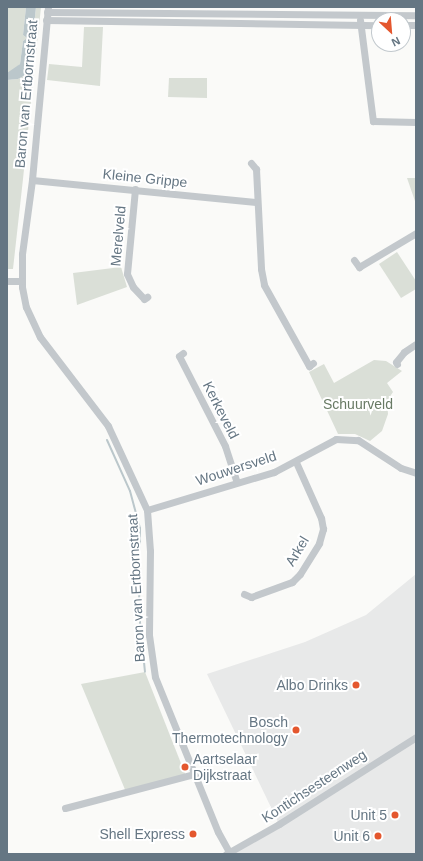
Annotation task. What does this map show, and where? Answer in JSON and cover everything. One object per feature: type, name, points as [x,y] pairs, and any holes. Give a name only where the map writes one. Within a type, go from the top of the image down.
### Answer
[{"type":"street","points":[[276,7],[276,24]]},
{"type":"street","points":[[47,13],[416,15]]},
{"type":"street","points":[[47,13],[276,24],[371,25]]},
{"type":"street","name":"Baron van Ertbornstraat","points":[[47,13],[32,180],[22,254],[22,281],[26,306],[40,337],[108,426],[146,510],[150,551],[149,634],[155,677],[228,854]]},
{"type":"street","points":[[359,14],[372,121],[416,122]]},
{"type":"street","points":[[251,163],[256,169],[256,202],[261,269],[264,285],[309,366],[314,363]]},
{"type":"street","name":"Kleine Grippe","points":[[32,180],[256,202]]},
{"type":"street","name":"Merelveld","points":[[135,189],[127,274],[133,287],[144,299],[147,297]]},
{"type":"street","points":[[354,260],[358,267],[416,233]]},
{"type":"street","points":[[7,281],[22,281]]},
{"type":"street","points":[[397,364],[396,362],[404,352],[416,344]]},
{"type":"street","name":"Kerkeveld","points":[[183,353],[179,356],[225,446],[237,482]]},
{"type":"street","name":"Wouwersveld","points":[[146,510],[274,472],[296,462],[325,443],[336,439],[358,440],[401,468],[416,473]]},
{"type":"street","name":"Arkel","points":[[244,594],[251,598],[292,582],[300,574],[319,543],[323,529],[321,518],[296,462]]},
{"type":"street","name":"Kontichsesteenweg","points":[[228,854],[280,824],[416,737]]},
{"type":"street","points":[[65,808],[194,774]]},
{"type":"shaded area","points":[[26,7],[36,7],[29,73],[18,79],[7,80],[7,73],[20,64],[23,41],[27,38],[23,35]]},
{"type":"shaded area","points":[[416,574],[416,854],[225,854],[279,824],[207,674],[305,642],[366,615]]},
{"type":"green space","points":[[7,7],[26,7],[23,35],[27,38],[23,41],[20,64],[10,73],[7,73]]},
{"type":"green space","points":[[36,7],[41,7],[23,179],[13,269],[7,269],[7,80],[18,79],[29,73]]},
{"type":"green space","points":[[84,27],[103,27],[100,86],[47,80],[49,64],[82,67]]},
{"type":"green space","points":[[169,78],[207,78],[207,98],[168,97]]},
{"type":"green space","points":[[407,178],[416,178],[416,204]]},
{"type":"green space","points":[[397,252],[416,281],[416,289],[401,298],[379,264]]},
{"type":"green space","points":[[121,267],[127,287],[77,305],[73,273]]},
{"type":"green space","name":"Schuurveld","points":[[374,360],[386,361],[402,371],[387,383],[393,392],[387,401],[388,414],[382,431],[370,441],[355,434],[338,434],[309,372],[324,364],[334,383]]},
{"type":"green space","points":[[145,672],[186,776],[126,792],[81,684]]},
{"type":"waterway","points":[[107,440],[130,491],[140,528],[139,612],[145,672]]},
{"type":"place","name":"Albo Drinks","points":[[356,685]]},
{"type":"place","name":"Bosch Thermotechnology","points":[[296,730]]},
{"type":"place","name":"Aartselaar Dijkstraat","points":[[185,767]]},
{"type":"place","name":"Unit 5","points":[[395,815]]},
{"type":"place","name":"Shell Express","points":[[193,834]]},
{"type":"place","name":"Unit 6","points":[[378,836]]}]
